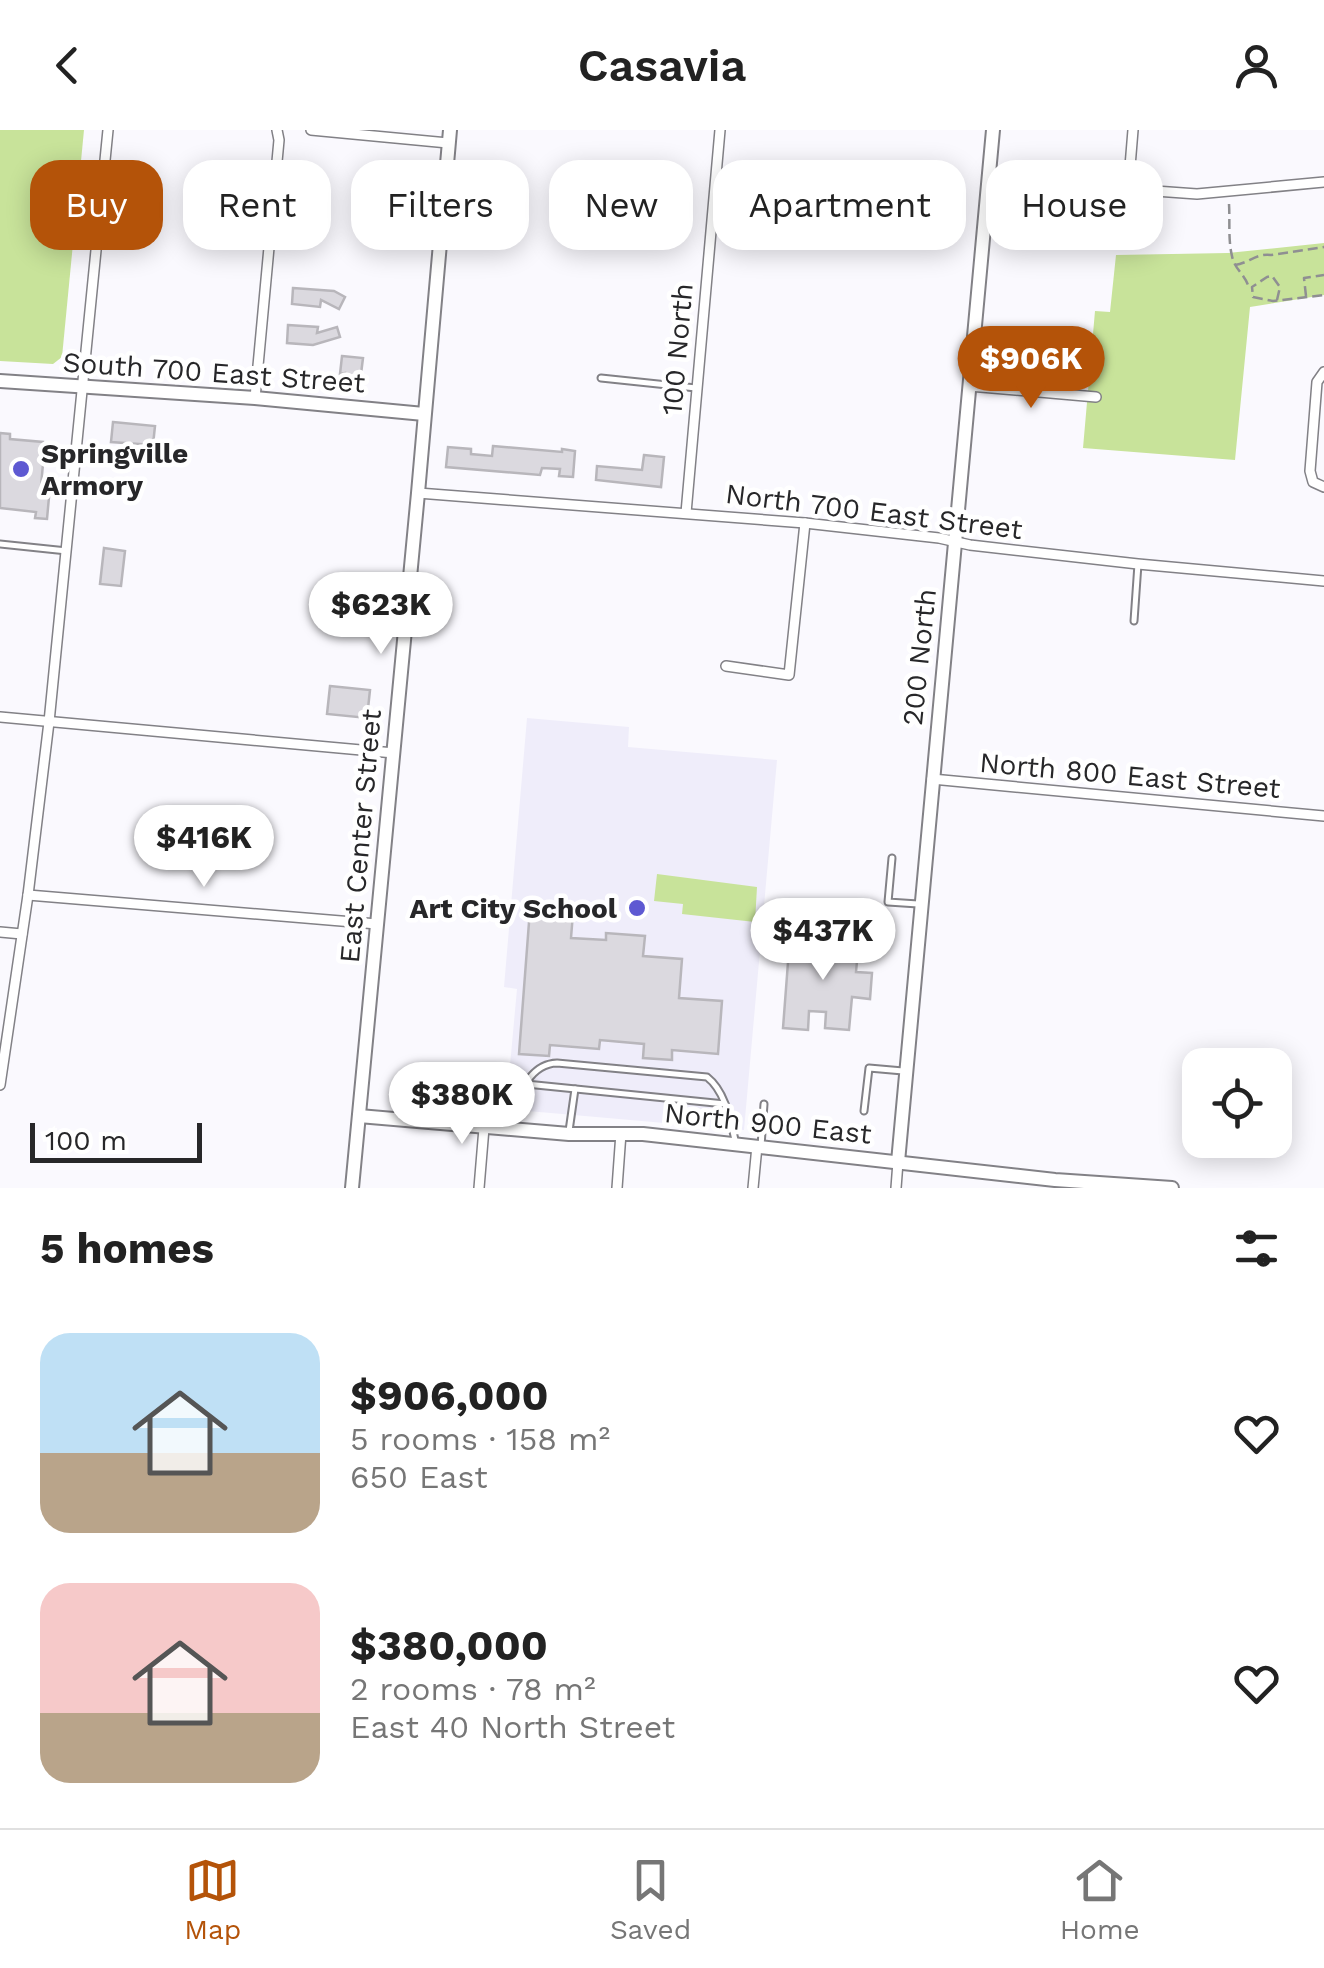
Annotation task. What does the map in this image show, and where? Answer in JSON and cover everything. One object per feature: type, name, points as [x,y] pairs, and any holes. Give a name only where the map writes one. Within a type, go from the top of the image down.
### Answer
[{"type":"street","points":[[0,1085],[49,722],[108,130]]},
{"type":"street","points":[[255,398],[279,140],[276,130]]},
{"type":"street","points":[[311,130],[449,137]]},
{"type":"street","name":"100 North","points":[[686,513],[720,130]]},
{"type":"street","name":"200 North","points":[[991,160],[993,130]]},
{"type":"street","points":[[1130,160],[1133,130]]},
{"type":"street","name":"East Center Street","points":[[352,1188],[449,137]]},
{"type":"street","points":[[1163,192],[1197,194],[1324,182]]},
{"type":"street","name":"200 North","points":[[896,1188],[986,211]]},
{"type":"street","points":[[1324,372],[1318,382],[1310,470],[1313,482],[1324,487]]},
{"type":"street","name":"South 700 East Street","points":[[0,380],[424,414]]},
{"type":"street","points":[[969,386],[1096,397]]},
{"type":"street","name":"North 700 East Street","points":[[418,493],[805,523],[956,541],[970,546],[1324,581]]},
{"type":"street","points":[[726,666],[789,674],[805,523]]},
{"type":"street","points":[[0,717],[394,753]]},
{"type":"street","name":"North 800 East Street","points":[[932,779],[1324,816]]},
{"type":"street","points":[[28,895],[377,924]]},
{"type":"street","points":[[0,932],[22,934]]},
{"type":"street","name":"North 900 East","points":[[359,1116],[568,1134],[622,1132],[898,1162],[1054,1184],[1172,1188]]},
{"type":"street","points":[[478,1188],[484,1128]]},
{"type":"street","points":[[616,1188],[622,1132]]},
{"type":"street","points":[[753,1188],[759,1146]]},
{"type":"lane","points":[[601,378],[696,388]]},
{"type":"lane","points":[[0,544],[66,551]]},
{"type":"lane","points":[[1134,620],[1138,564]]},
{"type":"lane","points":[[892,858],[888,902],[921,905]]},
{"type":"lane","points":[[510,1130],[517,1096],[537,1070],[551,1062],[712,1080],[725,1104],[736,1143]]},
{"type":"lane","points":[[864,1111],[869,1068],[906,1071]]},
{"type":"lane","points":[[526,1084],[725,1104]]},
{"type":"lane","points":[[568,1134],[574,1089]]},
{"type":"lane","points":[[759,1146],[764,1104]]},
{"type":"path","points":[[1228,192],[1232,255],[1252,287]]},
{"type":"path","points":[[1235,264],[1262,254],[1324,247]]},
{"type":"path","points":[[1307,297],[1304,278],[1324,275]]},
{"type":"path","points":[[1277,300],[1280,286],[1272,276],[1252,287],[1251,294],[1256,298],[1277,300],[1324,294]]},
{"type":"shaded area","name":"Art City School","points":[[527,718],[629,727],[628,747],[777,760],[744,1130],[506,1109],[517,989],[504,987]]},
{"type":"green space","points":[[0,130],[84,130],[81,160],[30,160],[30,250],[72,250],[62,357],[53,364],[0,361]]},
{"type":"green space","points":[[1324,243],[1324,295],[1250,307],[1235,460],[1083,448],[1095,311],[1110,312],[1116,255],[1228,253]]},
{"type":"green space","points":[[657,874],[757,887],[755,922],[682,914],[683,904],[654,901]]},
{"type":"building","points":[[293,288],[334,291],[345,297],[339,309],[321,300],[320,307],[292,304]]},
{"type":"building","points":[[288,325],[318,327],[317,333],[337,327],[340,337],[313,345],[287,343]]},
{"type":"building","points":[[342,356],[363,358],[361,374],[356,379],[340,374]]},
{"type":"building","points":[[113,422],[155,426],[153,445],[111,442]]},
{"type":"building","name":"Springville Armory","points":[[0,433],[10,434],[10,439],[43,442],[41,486],[50,486],[47,519],[35,518],[36,512],[0,508]]},
{"type":"building","points":[[493,446],[575,451],[573,477],[559,476],[560,469],[542,468],[540,475],[446,467],[448,447],[492,456]]},
{"type":"building","points":[[644,455],[664,457],[661,487],[596,480],[597,466],[642,470]]},
{"type":"building","points":[[104,548],[125,551],[121,586],[100,584]]},
{"type":"building","points":[[330,686],[370,690],[367,718],[327,714]]},
{"type":"building","points":[[530,909],[573,913],[571,938],[606,940],[606,933],[645,936],[643,956],[682,959],[679,998],[722,1001],[718,1054],[672,1050],[672,1060],[643,1058],[644,1044],[600,1040],[599,1049],[550,1045],[549,1056],[519,1054]]},
{"type":"building","points":[[790,936],[811,938],[810,948],[834,950],[835,938],[859,940],[856,972],[872,973],[870,999],[852,997],[849,1030],[825,1028],[826,1012],[809,1011],[808,1030],[783,1028]]},
{"type":"place","name":"Springville Armory","points":[[21,469]]},
{"type":"place","name":"Art City School","points":[[637,908]]}]
